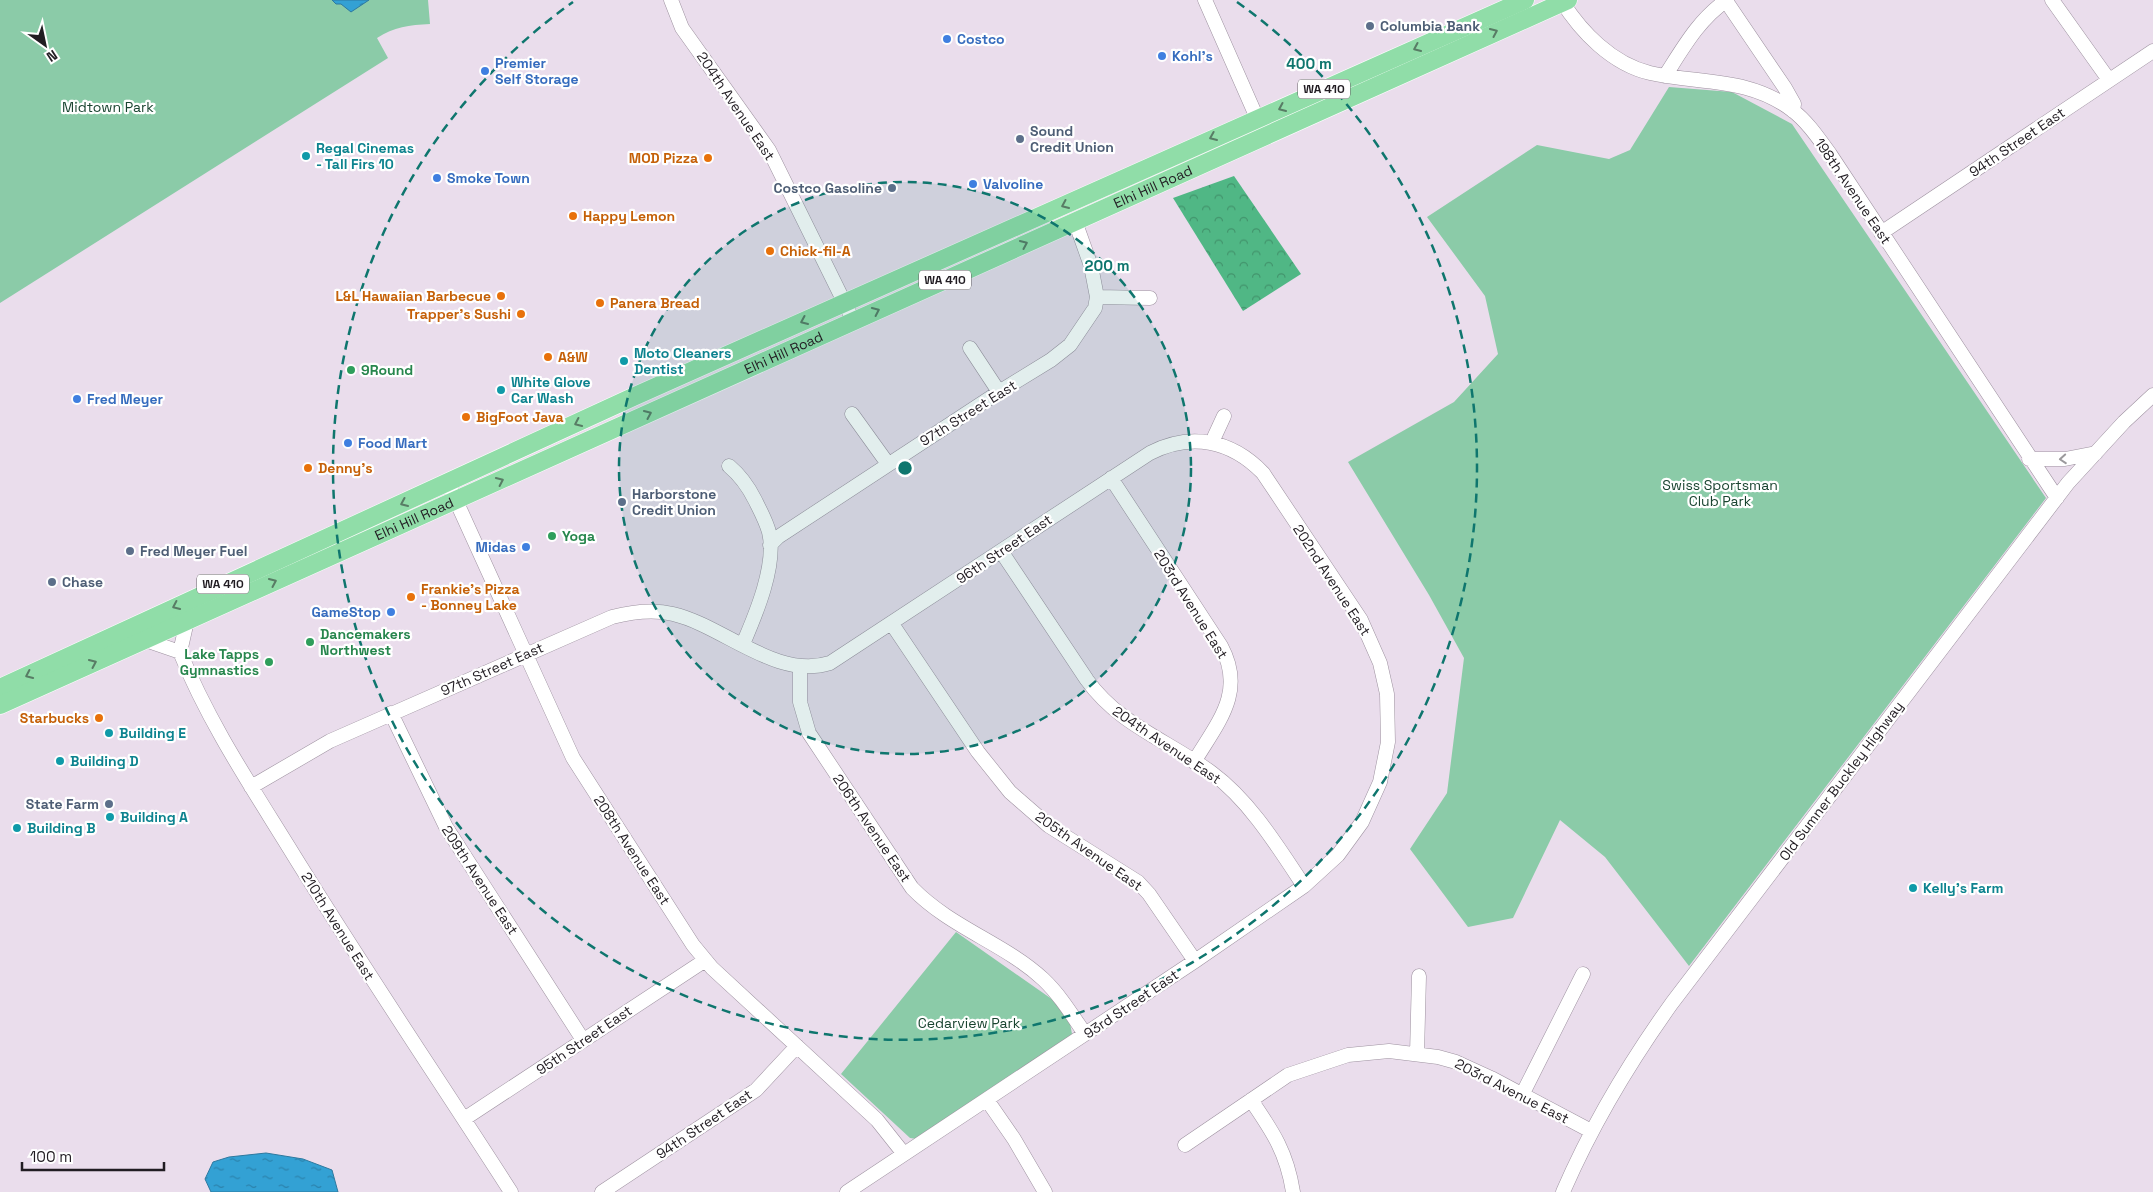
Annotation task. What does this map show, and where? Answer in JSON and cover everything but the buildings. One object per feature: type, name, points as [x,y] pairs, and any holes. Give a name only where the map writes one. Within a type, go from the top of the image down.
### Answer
[{"type":"main road","points":[[1455,31],[1507,0]]},
{"type":"main road","name":"Elhi Hill Road","points":[[0,688],[224,583],[448,483],[633,397],[1525,0]]},
{"type":"main road","name":"Elhi Hill Road","points":[[0,705],[854,322],[1563,1]]},
{"type":"street","name":"204th Avenue East","points":[[671,0],[682,28],[769,150],[854,322]]},
{"type":"street","points":[[1205,0],[1257,118]]},
{"type":"street","points":[[1665,76],[1698,26],[1714,9],[1727,0],[1785,88],[1794,104],[1793,111]]},
{"type":"street","points":[[2052,0],[2109,80]]},
{"type":"street","name":"198th Avenue East","points":[[1563,1],[1594,40],[1610,54],[1632,66],[1665,76],[1732,83],[1760,92],[1793,111],[1822,143],[2029,459],[2057,498]]},
{"type":"street","name":"94th Street East","points":[[1881,233],[2153,51]]},
{"type":"street","points":[[1075,221],[1091,266],[1097,297],[1150,298]]},
{"type":"street","name":"97th Street East","points":[[770,545],[778,537],[888,464],[1051,360],[1070,345],[1095,308],[1097,297]]},
{"type":"street","points":[[970,348],[999,392]]},
{"type":"street","name":"Old Sumner Buckley Highway","points":[[1563,1192],[1591,1131],[1633,1058],[1672,1003],[2057,498],[2124,422],[2153,394]]},
{"type":"street","points":[[852,414],[888,464]]},
{"type":"street","points":[[1212,442],[1224,416]]},
{"type":"street","name":"96th Street East","points":[[800,667],[830,663],[1162,446],[1190,440],[1212,442]]},
{"type":"street","name":"202nd Avenue East","points":[[1212,442],[1227,446],[1247,457],[1263,473],[1368,634],[1380,663],[1388,710],[1388,742],[1380,782]]},
{"type":"street","points":[[2029,459],[2065,460],[2096,453]]},
{"type":"street","points":[[729,466],[740,474],[757,504],[769,532],[770,545],[763,594],[743,644],[781,663],[800,667]]},
{"type":"street","name":"203rd Avenue East","points":[[1111,478],[1221,646],[1230,666],[1229,699],[1194,762]]},
{"type":"street","name":"208th Avenue East","points":[[448,483],[573,758],[704,960],[877,1120],[904,1154]]},
{"type":"street","name":"204th Avenue East","points":[[1001,551],[1087,680],[1103,700],[1133,725],[1222,781],[1246,806],[1274,842],[1304,886]]},
{"type":"street","name":"97th Street East","points":[[251,786],[330,741],[612,617],[646,611],[681,616],[743,644]]},
{"type":"street","points":[[145,640],[180,652],[187,621]]},
{"type":"street","name":"205th Avenue East","points":[[892,624],[998,780],[1022,804],[1049,826],[1138,882],[1149,894],[1196,961]]},
{"type":"street","name":"210th Avenue East","points":[[180,652],[211,721],[342,933],[511,1192]]},
{"type":"street","name":"206th Avenue East","points":[[800,667],[800,702],[809,734],[912,888],[934,909],[1043,979],[1060,998],[1085,1034]]},
{"type":"street","name":"209th Avenue East","points":[[391,713],[446,827],[583,1040]]},
{"type":"street","name":"93rd Street East","points":[[847,1192],[1196,961],[1304,886],[1338,855],[1350,840],[1372,803],[1380,782]]},
{"type":"street","name":"95th Street East","points":[[464,1119],[704,960]]},
{"type":"street","points":[[1522,1095],[1584,974]]},
{"type":"street","points":[[1417,1054],[1419,976]]},
{"type":"street","name":"94th Street East","points":[[602,1192],[756,1090],[797,1046]]},
{"type":"street","name":"203rd Avenue East","points":[[1185,1145],[1288,1075],[1332,1060],[1370,1052],[1389,1051],[1417,1054],[1456,1062],[1591,1131]]},
{"type":"street","points":[[987,1100],[1014,1139],[1045,1192]]},
{"type":"street","points":[[1251,1100],[1276,1136],[1284,1152],[1292,1192]]},
{"type":"green space","name":"Midtown Park","points":[[0,0],[428,0],[430,24],[402,27],[377,38],[388,58],[0,303]]},
{"type":"green space","name":"Swiss Sportsman Club Park","points":[[1669,87],[1732,92],[1792,124],[2046,498],[1689,966],[1605,857],[1560,820],[1513,918],[1468,927],[1410,849],[1447,793],[1464,658],[1429,595],[1348,462],[1454,402],[1498,354],[1485,296],[1427,217],[1537,145],[1609,159],[1630,150]]},
{"type":"green space","points":[[1234,176],[1301,274],[1243,311],[1173,198]]},
{"type":"green space","name":"Cedarview Park","points":[[956,932],[1056,1002],[1070,1023],[1072,1034],[1066,1040],[917,1139],[910,1138],[841,1074]]},
{"type":"water","points":[[332,0],[369,0],[351,12]]},
{"type":"water","points":[[266,1153],[303,1159],[332,1170],[338,1192],[211,1192],[205,1179],[213,1162],[229,1157]]},
{"type":"place","name":"Columbia Bank","points":[[1370,26]]},
{"type":"place","name":"Costco","points":[[947,39]]},
{"type":"place","name":"Kohl's","points":[[1162,56]]},
{"type":"place","name":"Premier Self Storage","points":[[485,71]]},
{"type":"place","name":"Sound Credit Union","points":[[1020,139]]},
{"type":"place","name":"Regal Cinemas - Tall Firs 10","points":[[306,156]]},
{"type":"place","name":"MOD Pizza","points":[[708,158]]},
{"type":"place","name":"Smoke Town","points":[[437,178]]},
{"type":"place","name":"Valvoline","points":[[973,184]]},
{"type":"place","name":"Costco Gasoline","points":[[892,188]]},
{"type":"place","name":"Happy Lemon","points":[[573,216]]},
{"type":"place","name":"Chick-fil-A","points":[[770,251]]},
{"type":"place","name":"L&L Hawaiian Barbecue","points":[[501,296]]},
{"type":"place","name":"Panera Bread","points":[[600,303]]},
{"type":"place","name":"Trapper's Sushi","points":[[521,314]]},
{"type":"place","name":"A&W","points":[[548,357]]},
{"type":"place","name":"Moto Cleaners Dentist","points":[[624,361]]},
{"type":"place","name":"9Round","points":[[351,370]]},
{"type":"place","name":"White Glove Car Wash","points":[[501,390]]},
{"type":"place","name":"Fred Meyer","points":[[77,399]]},
{"type":"place","name":"BigFoot Java","points":[[466,417]]},
{"type":"place","name":"Food Mart","points":[[348,443]]},
{"type":"place","name":"Denny's","points":[[308,468]]},
{"type":"place","name":"Harborstone Credit Union","points":[[622,502]]},
{"type":"place","name":"Yoga","points":[[552,536]]},
{"type":"place","name":"Midas","points":[[526,547]]},
{"type":"place","name":"Fred Meyer Fuel","points":[[130,551]]},
{"type":"place","name":"Chase","points":[[52,582]]},
{"type":"place","name":"Frankie's Pizza - Bonney Lake","points":[[411,597]]},
{"type":"place","name":"GameStop","points":[[391,612]]},
{"type":"place","name":"Dancemakers Northwest","points":[[310,642]]},
{"type":"place","name":"Lake Tapps Gymnastics","points":[[269,662]]},
{"type":"place","name":"Starbucks","points":[[99,718]]},
{"type":"place","name":"Building E","points":[[109,733]]},
{"type":"place","name":"Building D","points":[[60,761]]},
{"type":"place","name":"State Farm","points":[[109,804]]},
{"type":"place","name":"Building A","points":[[110,817]]},
{"type":"place","name":"Building B","points":[[17,828]]},
{"type":"place","name":"Kelly's Farm","points":[[1913,888]]}]
